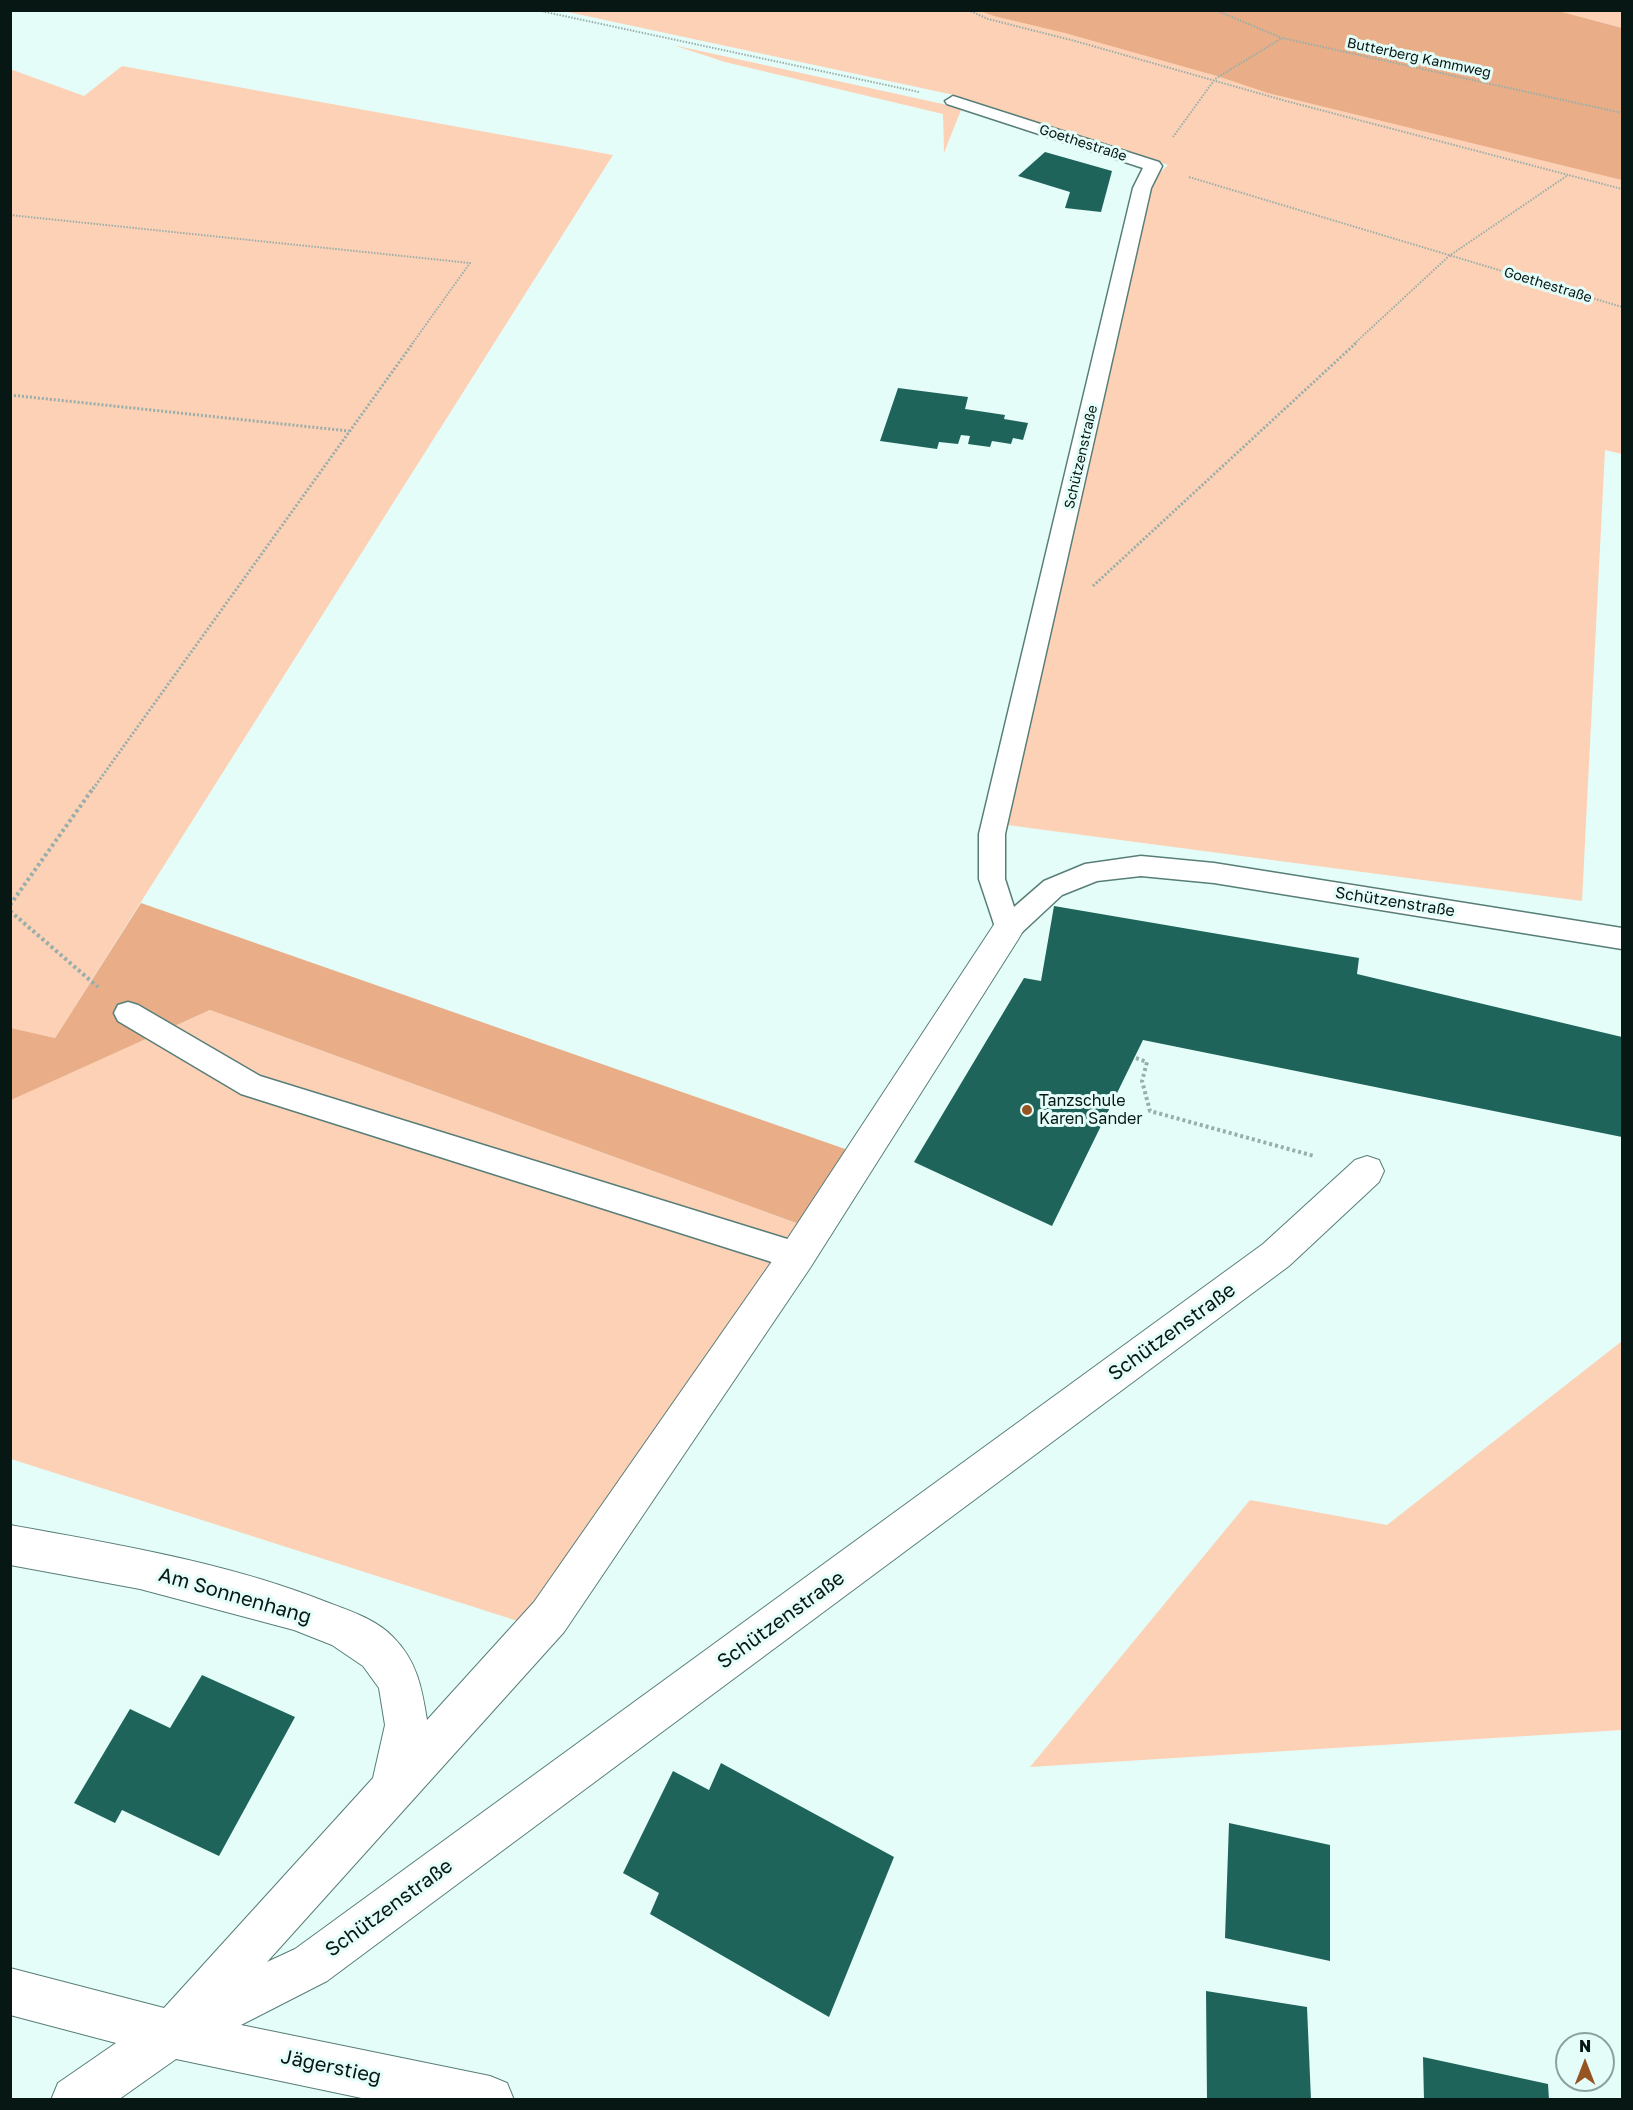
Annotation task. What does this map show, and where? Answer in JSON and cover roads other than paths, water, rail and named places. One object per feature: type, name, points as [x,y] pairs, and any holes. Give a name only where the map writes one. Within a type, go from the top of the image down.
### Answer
[{"type":"street","name":"Schützenstraße","points":[[171,2034],[549,1617],[796,1256],[1008,929]]},
{"type":"street","name":"Schützenstraße","points":[[75,2100],[171,2034],[311,1965],[1276,1255],[1367,1171]]},
{"type":"street","name":"Am Sonnenhang","points":[[10,1545],[140,1569],[294,1609],[346,1630],[378,1651],[399,1680],[406,1725],[393,1790]]},
{"type":"street","name":"Jägerstieg","points":[[10,1991],[171,2034],[490,2100]]},
{"type":"lane","name":"Goethestraße","points":[[953,101],[1153,166]]},
{"type":"lane","name":"Schützenstraße","points":[[1153,166],[1142,188],[992,834],[992,879],[1008,929],[1053,888],[1094,871],[1141,866],[1214,873],[1623,939]]},
{"type":"lane","points":[[128,1013],[251,1085],[796,1256]]},
{"type":"place","name":"Tanzschule Karen Sander","points":[[1027,1110]]}]
